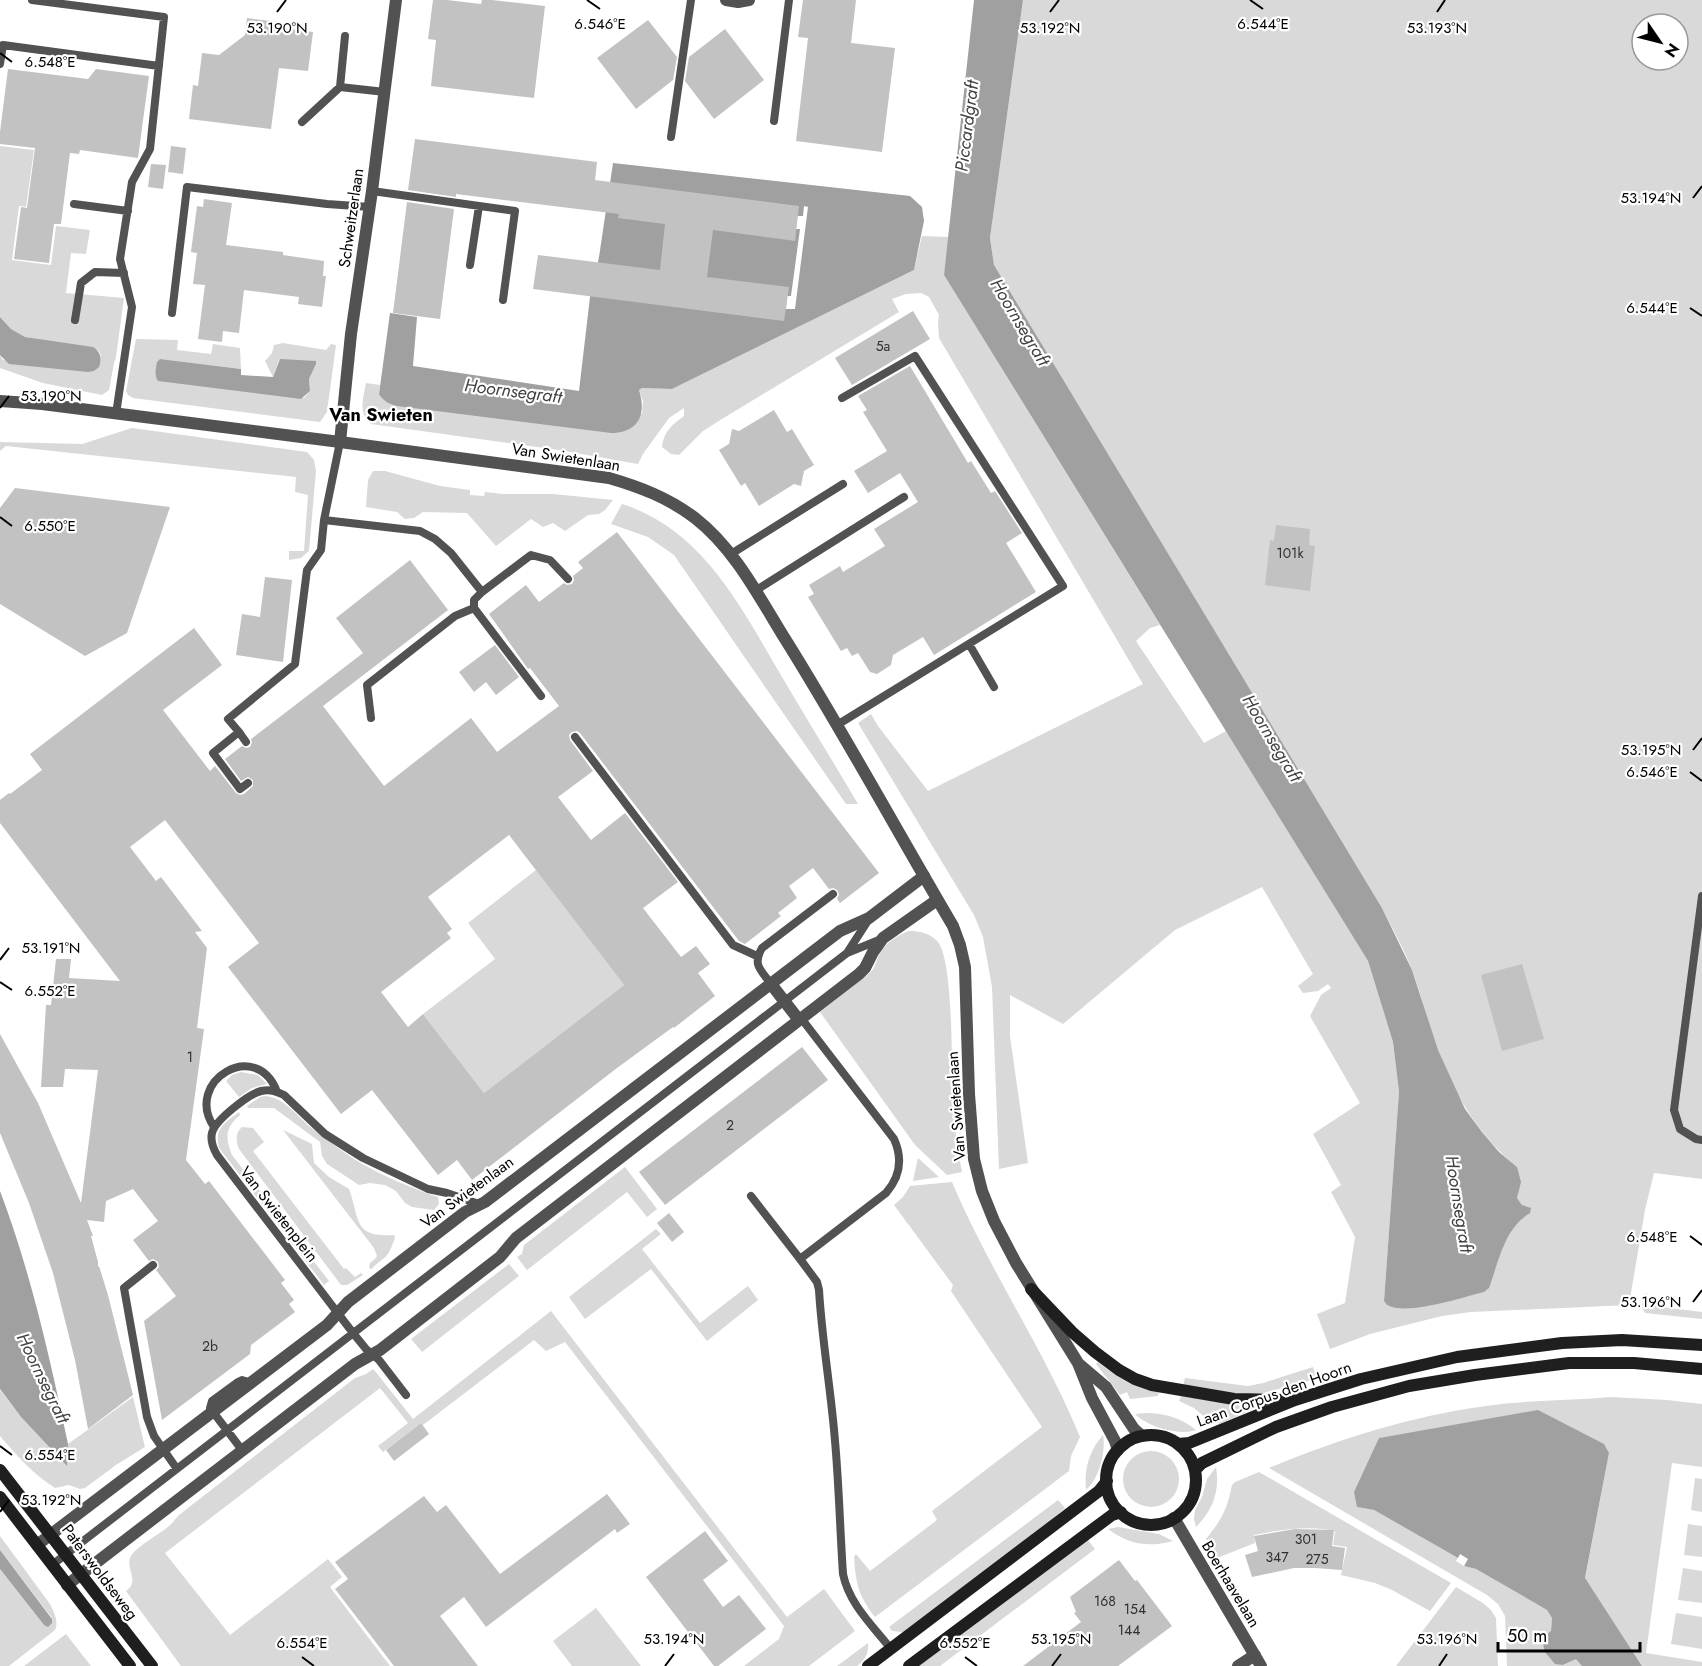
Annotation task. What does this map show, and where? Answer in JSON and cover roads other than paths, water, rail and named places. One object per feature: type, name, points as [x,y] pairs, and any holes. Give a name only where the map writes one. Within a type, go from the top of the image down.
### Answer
[{"type":"main road","points":[[1031,1289],[1072,1332],[1095,1352],[1135,1379],[1152,1385],[1243,1400],[1295,1400]]},
{"type":"main road","name":"Laan Corpus den Hoorn","points":[[1178,1444],[1190,1443],[1295,1400],[1361,1379],[1458,1357],[1562,1343],[1602,1341],[1635,1340],[1702,1345]]},
{"type":"main road","name":"Laan Corpus den Hoorn","points":[[1195,1470],[1202,1463],[1276,1427],[1332,1407],[1409,1386],[1569,1363],[1634,1363],[1702,1369]]},
{"type":"main road","points":[[1142,1436],[1158,1436],[1178,1444],[1189,1456],[1195,1470],[1196,1487],[1183,1512],[1163,1523],[1146,1524],[1135,1522],[1120,1512],[1110,1498],[1107,1481],[1109,1465],[1118,1450],[1126,1443],[1142,1436]]},
{"type":"main road","name":"Paterswoldseweg","points":[[0,1470],[152,1666]]},
{"type":"main road","points":[[868,1666],[1099,1491],[1107,1481]]},
{"type":"main road","name":"Paterswoldseweg","points":[[0,1497],[130,1666]]},
{"type":"main road","points":[[909,1666],[1112,1515],[1120,1512]]},
{"type":"street","name":"Schweitzerlaan","points":[[340,442],[351,334],[370,207],[396,0]]},
{"type":"street","points":[[726,0],[738,2],[749,0]]},
{"type":"street","name":"Van Swietenlaan","points":[[0,401],[42,404],[609,478],[664,498],[696,519],[731,554],[755,591],[837,725],[953,926],[965,967],[969,1094],[974,1159],[982,1191],[994,1221],[1031,1289],[1078,1363],[1092,1398],[1118,1450]]},
{"type":"street","name":"Van Swietenlaan","points":[[37,1545],[252,1383],[327,1324],[348,1302],[421,1245],[465,1212],[485,1202],[840,931],[869,918],[924,876]]},
{"type":"street","points":[[68,1585],[355,1364],[381,1350],[500,1257],[516,1238],[865,968],[883,938],[938,900]]},
{"type":"street","points":[[771,984],[800,1019]]},
{"type":"street","name":"Van Swietenlaan","points":[[1078,1363],[1106,1387],[1134,1429],[1142,1436]]},
{"type":"street","name":"Boerhaavelaan","points":[[1174,1518],[1258,1661]]},
{"type":"street","points":[[1238,1666],[1258,1661]]},
{"type":"lane","points":[[32,0],[164,17],[150,149],[132,182],[120,259],[132,308],[116,414]]},
{"type":"lane","points":[[671,137],[690,0]]},
{"type":"lane","points":[[774,121],[789,0]]},
{"type":"lane","points":[[302,122],[340,87],[345,36]]},
{"type":"lane","points":[[0,64],[3,45],[159,66]]},
{"type":"lane","points":[[340,87],[385,92]]},
{"type":"lane","points":[[172,313],[187,188],[370,207]]},
{"type":"lane","points":[[372,191],[515,211],[503,300]]},
{"type":"lane","points":[[74,204],[128,211]]},
{"type":"lane","points":[[470,264],[478,206]]},
{"type":"lane","points":[[75,320],[81,283],[95,272],[124,273]]},
{"type":"lane","points":[[837,725],[1063,586],[915,356],[842,398]]},
{"type":"lane","points":[[246,742],[228,719],[296,664],[307,570],[321,550],[324,520],[340,442]]},
{"type":"lane","points":[[731,554],[843,484]]},
{"type":"lane","points":[[755,591],[904,497]]},
{"type":"lane","points":[[324,520],[420,531],[435,539],[451,553],[482,592]]},
{"type":"lane","points":[[541,696],[474,608],[474,600],[531,555],[550,560],[568,579]]},
{"type":"lane","points":[[371,718],[367,685],[455,615],[474,608]]},
{"type":"lane","points":[[969,644],[994,687]]},
{"type":"lane","points":[[239,732],[213,753],[240,789],[248,783]]},
{"type":"lane","points":[[575,737],[733,945],[757,956]]},
{"type":"lane","points":[[771,984],[757,964],[757,956],[762,948],[833,894]]},
{"type":"lane","points":[[1702,896],[1674,1110],[1680,1129],[1702,1140]]},
{"type":"lane","points":[[847,953],[869,918]]},
{"type":"lane","points":[[52,1565],[847,953],[883,938]]},
{"type":"lane","points":[[800,1019],[894,1139],[899,1150],[900,1162],[894,1184],[886,1193],[800,1259]]},
{"type":"lane","name":"Van Swietenplein","points":[[406,1395],[379,1360],[353,1333],[217,1155],[211,1140],[214,1127],[206,1111],[207,1097],[213,1083],[226,1071],[246,1066],[262,1070],[270,1077],[277,1092],[284,1095],[325,1134],[363,1158],[428,1189],[479,1204]]},
{"type":"lane","points":[[214,1127],[222,1118],[254,1094],[266,1090],[277,1092]]},
{"type":"lane","points":[[751,1196],[817,1282],[824,1357],[828,1372],[836,1443],[845,1586],[854,1603],[891,1649]]},
{"type":"lane","points":[[153,1265],[124,1288],[147,1417],[154,1436],[177,1469]]},
{"type":"lane","points":[[213,1413],[242,1450]]},
{"type":"water","points":[[974,0],[1023,0],[990,238],[994,265],[1382,908],[1412,970],[1438,1050],[1465,1109],[1499,1152],[1517,1167],[1521,1182],[1517,1198],[1522,1205],[1531,1208],[1530,1213],[1521,1220],[1508,1237],[1489,1288],[1484,1292],[1420,1307],[1396,1308],[1387,1305],[1384,1301],[1399,1092],[1393,1042],[1368,961],[944,275]]},
{"type":"water","name":"Hoornsegraft","points":[[613,163],[910,196],[922,207],[924,221],[914,270],[672,389],[642,388],[639,390],[642,407],[638,421],[628,430],[620,432],[611,433],[397,406],[382,399],[379,394],[390,313],[417,317],[413,366],[579,391],[590,297],[599,257]]},
{"type":"water","points":[[0,317],[11,329],[25,337],[93,347],[100,356],[99,367],[88,372],[9,364],[0,355]]},
{"type":"water","points":[[160,359],[241,369],[241,375],[273,377],[280,359],[316,361],[316,364],[309,379],[310,391],[301,399],[158,381],[156,369]]},
{"type":"water","name":"Hoornsegraft","points":[[0,1191],[21,1253],[47,1348],[68,1444],[67,1466],[21,1417],[0,1389]]},
{"type":"water","points":[[1538,1410],[1604,1444],[1609,1453],[1585,1578],[1642,1666],[1582,1666],[1576,1659],[1563,1665],[1555,1664],[1544,1651],[1543,1638],[1551,1631],[1552,1618],[1547,1610],[1476,1569],[1464,1566],[1468,1559],[1460,1554],[1458,1558],[1374,1510],[1357,1507],[1354,1492],[1379,1438]]},
{"type":"water","points":[[0,1550],[52,1619],[48,1627],[44,1625],[0,1569]]},
{"type":"district","name":"Van Swieten","points":[[381,415]]},
{"type":"water label","name":"Piccardgraft","points":[[967,126]]}]
